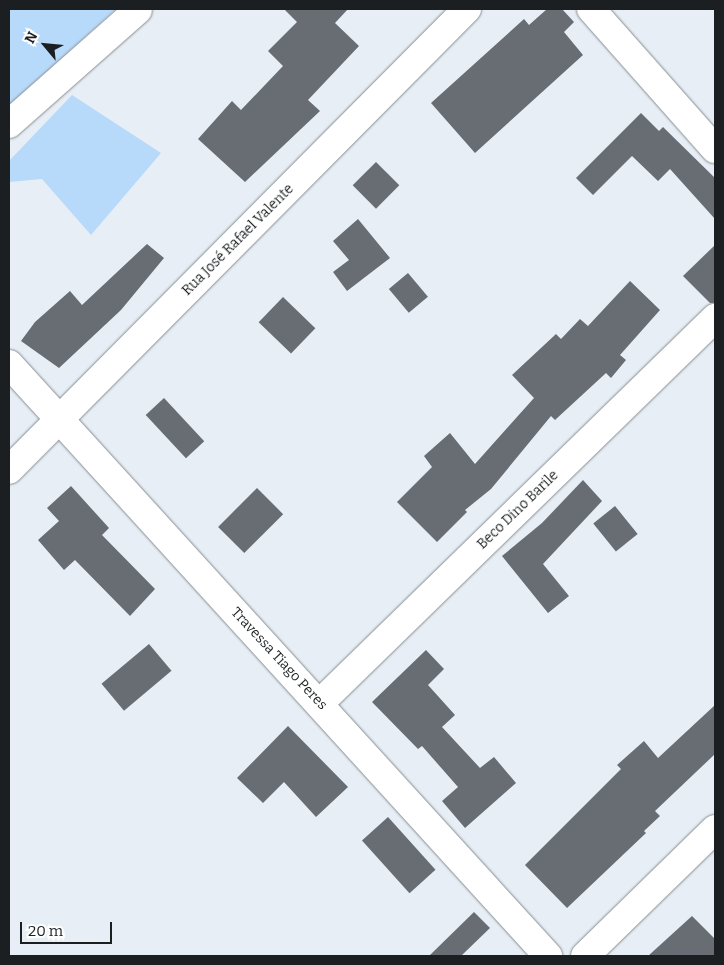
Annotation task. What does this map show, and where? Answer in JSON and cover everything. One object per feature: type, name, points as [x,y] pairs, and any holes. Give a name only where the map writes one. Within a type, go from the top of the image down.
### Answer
[{"type":"street","name":"Rua José Rafael Valente","points":[[9,470],[468,9]]},
{"type":"street","points":[[591,9],[715,149]]},
{"type":"street","points":[[9,124],[138,10]]},
{"type":"street","name":"Beco Dino Barile","points":[[320,703],[715,318]]},
{"type":"street","name":"Travessa Tiago Peres","points":[[9,364],[59,421],[320,703],[548,956]]},
{"type":"street","points":[[585,956],[715,829]]},
{"type":"shaded area","points":[[9,9],[116,9],[9,106]]},
{"type":"shaded area","points":[[72,95],[161,153],[91,235],[42,179],[9,182],[9,161]]},
{"type":"building","points":[[284,9],[348,9],[335,23],[359,46],[308,100],[320,111],[245,182],[198,139],[232,101],[241,110],[283,66],[268,51],[297,22]]},
{"type":"building","points":[[547,9],[562,9],[574,22],[564,32],[583,55],[475,153],[431,103],[524,19],[529,25]]},
{"type":"building","points":[[641,113],[659,131],[663,127],[715,178],[715,219],[670,169],[658,181],[632,156],[593,195],[576,178]]},
{"type":"building","points":[[376,162],[399,185],[376,209],[353,185]]},
{"type":"building","points":[[358,219],[390,258],[347,291],[333,272],[349,260],[333,241]]},
{"type":"building","points":[[147,244],[164,258],[121,310],[59,368],[21,341],[35,322],[70,291],[82,305]]},
{"type":"building","points":[[715,245],[715,303],[710,303],[683,276]]},
{"type":"building","points":[[408,273],[428,297],[409,313],[389,289]]},
{"type":"building","points":[[630,281],[660,310],[620,355],[626,360],[611,378],[606,373],[555,420],[551,416],[491,489],[465,510],[467,512],[437,542],[397,502],[432,467],[424,456],[450,433],[475,464],[534,398],[512,375],[556,334],[561,339],[580,319],[588,326]]},
{"type":"building","points":[[283,297],[315,328],[291,353],[259,322]]},
{"type":"building","points":[[164,398],[204,441],[186,458],[146,415]]},
{"type":"building","points":[[583,480],[602,501],[543,564],[569,596],[548,613],[502,556],[542,523]]},
{"type":"building","points":[[71,486],[109,528],[102,535],[155,589],[130,616],[75,560],[64,570],[38,540],[59,521],[47,508]]},
{"type":"building","points":[[257,488],[283,514],[244,553],[218,527]]},
{"type":"building","points":[[615,506],[638,534],[616,552],[593,524]]},
{"type":"building","points":[[149,644],[171,671],[124,711],[102,684]]},
{"type":"building","points":[[426,650],[444,669],[428,685],[455,715],[442,727],[480,768],[494,757],[516,783],[465,828],[442,801],[458,787],[422,746],[418,749],[372,702]]},
{"type":"building","points":[[715,705],[715,754],[655,811],[660,816],[644,831],[646,833],[567,908],[525,865],[621,769],[617,765],[644,741],[658,758]]},
{"type":"building","points":[[288,726],[348,787],[316,817],[284,782],[263,803],[237,778]]},
{"type":"building","points":[[388,817],[436,870],[409,893],[362,840]]},
{"type":"building","points":[[474,912],[490,928],[461,956],[429,956]]},
{"type":"building","points":[[692,916],[715,939],[715,956],[648,956]]}]
